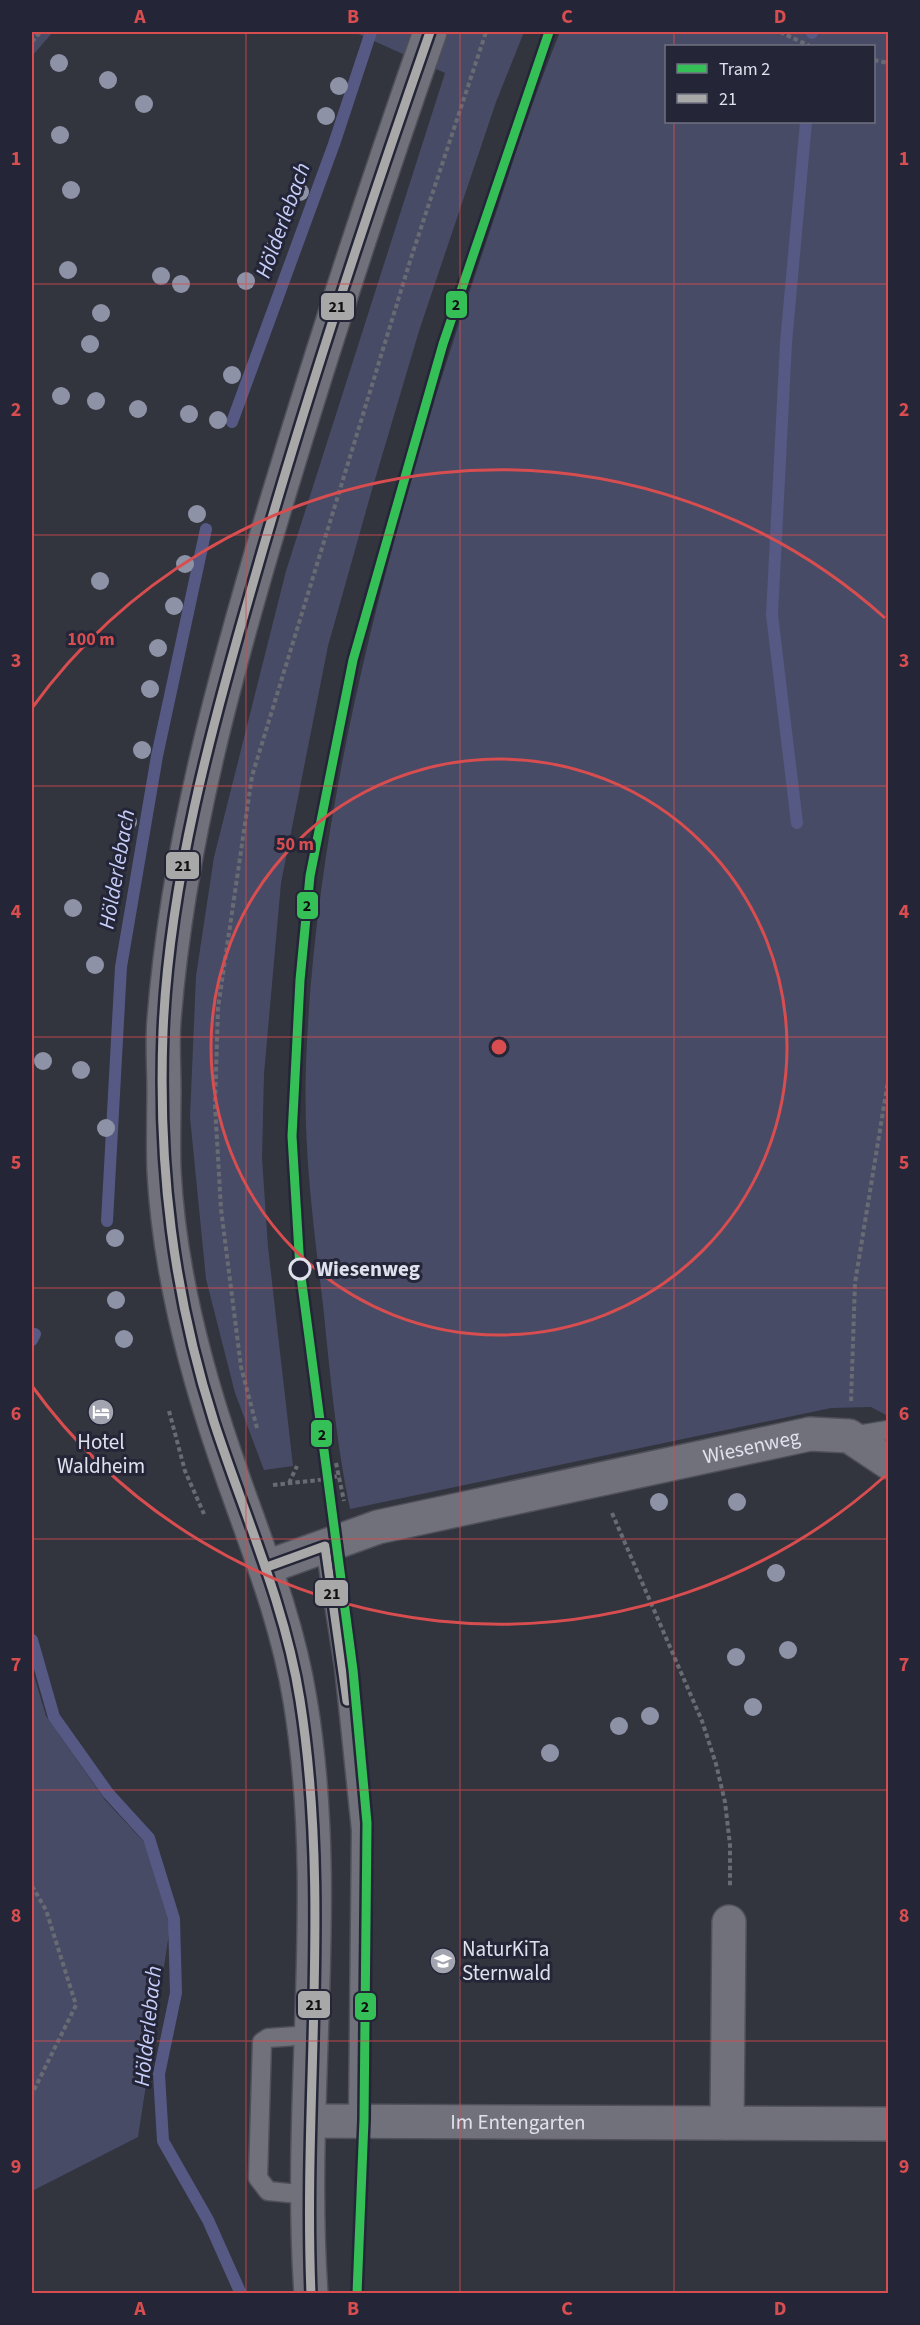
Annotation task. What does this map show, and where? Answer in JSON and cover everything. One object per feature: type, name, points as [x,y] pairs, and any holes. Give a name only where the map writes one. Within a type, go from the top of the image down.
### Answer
[{"type":"main road","points":[[311,2294],[309,2195],[314,1905],[309,1771],[300,1700],[286,1632],[267,1567],[225,1455],[198,1371],[179,1291],[165,1175],[164,1023],[182,877],[231,652],[328,334],[430,32]]},
{"type":"main road","name":"Wiesenweg","points":[[267,1567],[378,1527],[810,1434],[849,1436]]},
{"type":"main road","points":[[849,1436],[888,1462]]},
{"type":"main road","points":[[727,2124],[729,1922]]},
{"type":"main road","name":"Im Entengarten","points":[[310,2121],[888,2124]]},
{"type":"lane","name":"Wiesenweg","points":[[849,1436],[888,1430]]},
{"type":"lane","points":[[325,1546],[344,1666],[361,1830],[358,2120]]},
{"type":"lane","points":[[309,2195],[268,2191],[258,2178],[257,2155],[262,2042],[268,2038],[311,2035]]},
{"type":"path","points":[[32,42],[40,32]]},
{"type":"path","points":[[258,1431],[241,1367],[220,1209],[215,1105],[218,1008],[252,776],[411,258],[486,32]]},
{"type":"path","points":[[780,32],[808,45]]},
{"type":"path","points":[[849,1436],[854,1375],[855,1283],[888,1080]]},
{"type":"path","points":[[168,1404],[185,1471],[209,1525]]},
{"type":"path","points":[[289,1483],[297,1466]]},
{"type":"path","points":[[270,1474],[273,1485],[272,1496]]},
{"type":"path","points":[[273,1485],[328,1479],[339,1475]]},
{"type":"path","points":[[599,1481],[702,1721],[716,1764],[725,1802],[730,1845],[729,1922]]},
{"type":"path","points":[[32,1886],[46,1910],[76,2005],[32,2094]]},
{"type":"shaded area","points":[[32,32],[53,32],[32,56]]},
{"type":"shaded area","points":[[354,32],[524,32],[496,102],[419,331],[371,493],[328,646],[281,883],[264,1074],[262,1158],[268,1247],[293,1466],[264,1470],[235,1393],[206,1279],[190,1117],[196,976],[214,857],[286,571],[445,73]]},
{"type":"shaded area","points":[[560,32],[888,32],[888,1416],[871,1407],[831,1408],[350,1509],[331,1382],[307,1155],[306,1063],[321,892],[350,723],[390,557],[445,368],[536,96]]},
{"type":"shaded area","points":[[32,1669],[46,1716],[105,1800],[145,1843],[170,1927],[138,2137],[32,2191]]},
{"type":"waterway","name":"Hölderlebach","points":[[232,422],[334,144],[371,32]]},
{"type":"waterway","points":[[797,823],[772,615],[786,343],[806,123]]},
{"type":"waterway","name":"Hölderlebach","points":[[107,1221],[121,967],[157,756],[206,529]]},
{"type":"waterway","name":"Hölderlebach","points":[[32,1340],[35,1334]]},
{"type":"waterway","name":"Hölderlebach","points":[[32,1640],[54,1717],[108,1793],[149,1838],[174,1919],[176,1993],[159,2074],[163,2141],[208,2220],[241,2294]]},
{"type":"tram line","name":"2","points":[[357,2294],[364,2120],[367,1823],[353,1670],[300,1269],[292,1136],[300,980],[310,876],[353,660],[443,344],[549,32]]},
{"type":"transit line","name":"21","points":[[311,2294],[310,2145],[315,1922],[314,1848],[309,1774],[300,1700],[284,1629],[263,1559],[214,1422],[188,1326],[171,1229],[166,1181],[163,1132],[163,1032],[174,920],[183,863],[207,751],[272,517],[315,377],[430,32]]},
{"type":"transit line","name":"21","points":[[267,1567],[325,1546],[347,1701]]},
{"type":"place","name":"Wiesenweg","points":[[300,1269]]},
{"type":"place","name":"Hotel Waldheim","points":[[101,1412]]},
{"type":"place","name":"NaturKiTa Sternwald","points":[[443,1961]]}]
